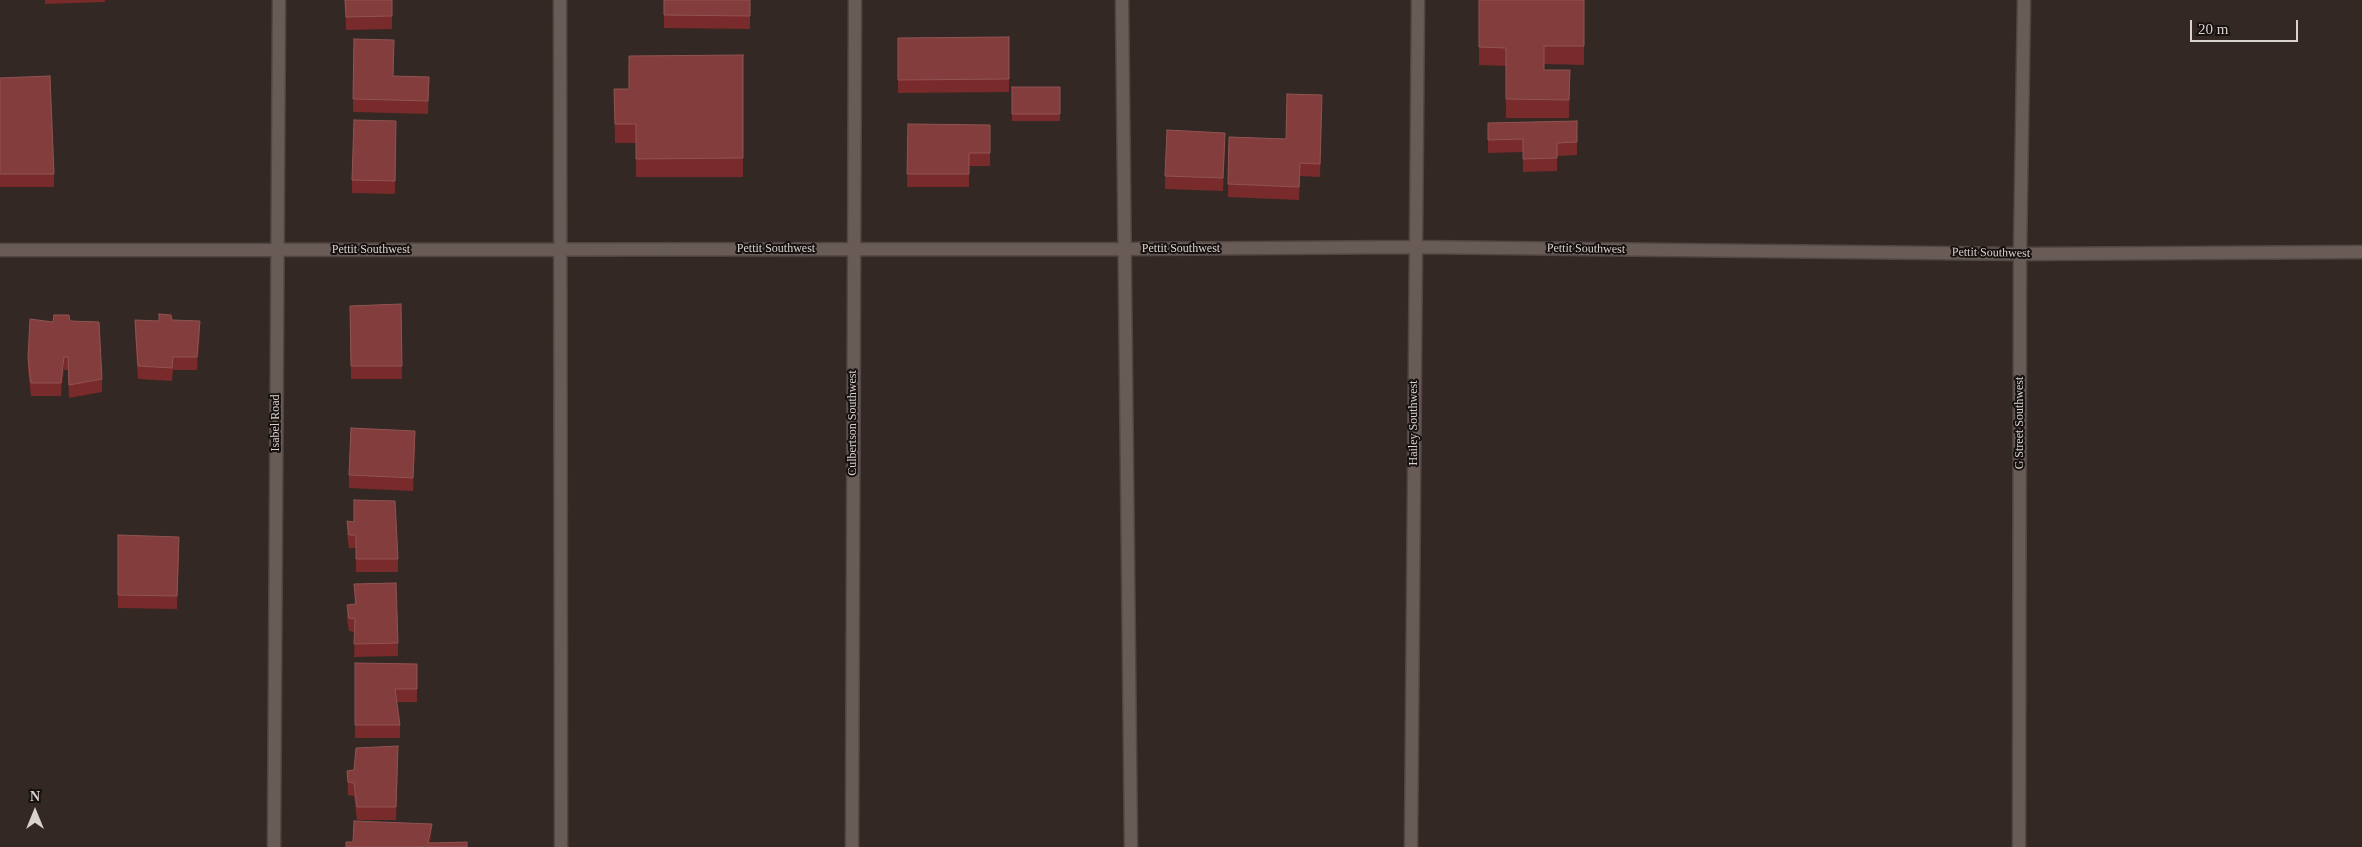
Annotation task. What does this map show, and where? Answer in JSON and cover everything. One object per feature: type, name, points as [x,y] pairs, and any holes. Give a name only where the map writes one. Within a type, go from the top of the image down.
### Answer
[{"type":"street","name":"Isabel Road","points":[[274,847],[279,0]]},
{"type":"street","points":[[560,0],[561,847]]},
{"type":"street","name":"Culbertson Southwest","points":[[852,847],[855,0]]},
{"type":"street","points":[[1122,0],[1131,847]]},
{"type":"street","name":"Hailey Southwest","points":[[1411,847],[1418,0]]},
{"type":"street","name":"G Street Southwest","points":[[2019,847],[2020,254],[2024,0]]},
{"type":"street","name":"Pettit Southwest","points":[[0,250],[1416,247],[2020,254],[2362,252]]},
{"type":"building","points":[[345,0],[392,0],[392,16],[346,17]]},
{"type":"building","points":[[664,0],[750,0],[750,16],[664,15]]},
{"type":"building","points":[[1479,0],[1584,0],[1584,46],[1544,46],[1544,70],[1570,70],[1569,100],[1506,99],[1506,48],[1479,47]]},
{"type":"building","points":[[1009,37],[1009,79],[898,80],[898,38]]},
{"type":"building","points":[[354,39],[394,40],[393,76],[429,77],[428,101],[353,99]]},
{"type":"building","points":[[743,55],[743,158],[636,159],[636,124],[615,124],[614,89],[629,89],[629,56]]},
{"type":"building","points":[[50,76],[54,174],[0,174],[0,78]]},
{"type":"building","points":[[1012,87],[1060,87],[1060,114],[1012,114]]},
{"type":"building","points":[[1287,94],[1322,95],[1320,164],[1300,163],[1299,187],[1228,184],[1229,137],[1286,139]]},
{"type":"building","points":[[354,120],[396,121],[395,181],[352,180]]},
{"type":"building","points":[[1577,121],[1577,142],[1557,143],[1557,158],[1523,159],[1523,139],[1488,140],[1488,123]]},
{"type":"building","points":[[908,124],[990,125],[990,153],[969,153],[969,174],[907,174]]},
{"type":"building","points":[[1167,130],[1225,133],[1223,178],[1165,176]]},
{"type":"building","points":[[401,304],[402,366],[351,366],[350,306]]},
{"type":"building","points":[[159,314],[171,315],[172,320],[200,321],[197,357],[173,357],[172,368],[138,366],[135,320],[159,321]]},
{"type":"building","points":[[54,315],[69,315],[70,321],[99,322],[102,379],[69,385],[68,357],[64,357],[61,383],[31,383],[28,358],[30,319],[53,322]]},
{"type":"building","points":[[351,428],[415,431],[413,478],[349,475]]},
{"type":"building","points":[[354,500],[395,501],[398,559],[356,559],[356,535],[349,535],[347,521],[354,522]]},
{"type":"building","points":[[118,535],[179,537],[177,596],[118,595]]},
{"type":"building","points":[[396,583],[398,643],[354,644],[355,619],[349,618],[347,605],[356,604],[354,584]]},
{"type":"building","points":[[355,663],[417,664],[417,689],[395,689],[400,725],[355,725]]},
{"type":"building","points":[[398,746],[396,807],[357,807],[354,783],[348,782],[347,771],[354,770],[356,748]]},
{"type":"building","points":[[354,821],[432,824],[428,843],[467,842],[467,847],[346,847],[346,842],[353,842]]}]
